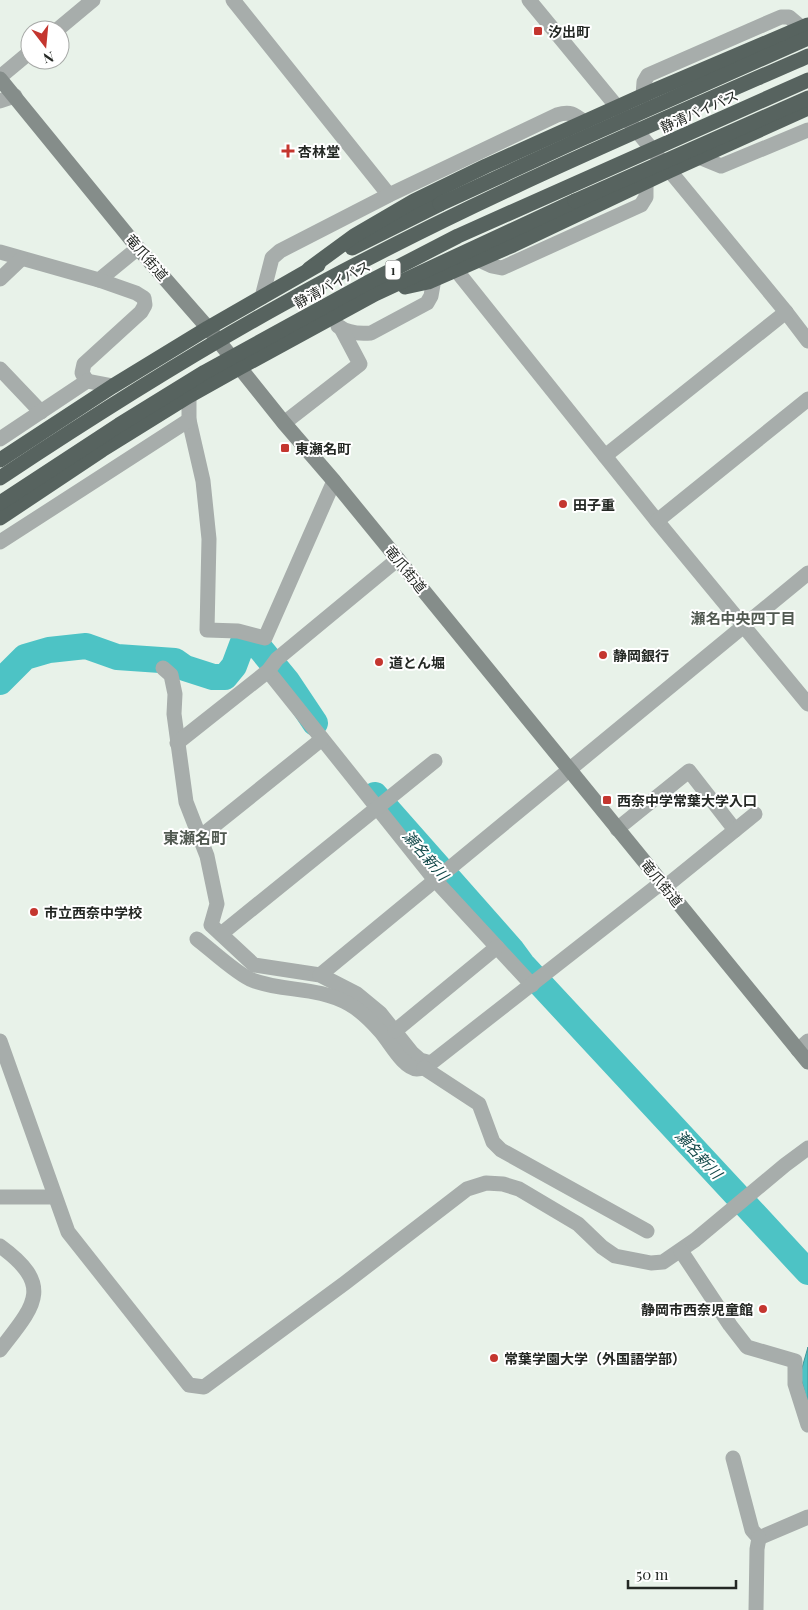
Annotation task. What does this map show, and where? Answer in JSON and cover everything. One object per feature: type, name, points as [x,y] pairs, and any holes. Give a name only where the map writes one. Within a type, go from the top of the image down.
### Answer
[{"type":"highway","points":[[309,269],[354,236],[408,205],[486,166],[617,107],[806,30]]},
{"type":"highway","points":[[0,460],[113,386],[309,269],[440,204],[572,143],[806,30]]},
{"type":"highway","name":"静清バイパス","points":[[0,478],[100,412],[282,304],[456,215],[594,150],[808,56]]},
{"type":"highway","name":"静清バイパス","points":[[0,503],[119,425],[205,372],[367,283],[458,236],[808,80]]},
{"type":"highway","name":"1","points":[[0,518],[102,450],[189,396],[239,368],[335,324],[375,294],[575,201],[808,98]]},
{"type":"highway","name":"1","points":[[375,294],[434,279],[456,270],[808,108]]},
{"type":"main road","name":"竜爪街道","points":[[0,78],[138,248],[208,328],[284,423],[334,481],[663,885],[803,1045],[808,1062]]},
{"type":"street","points":[[233,0],[389,195]]},
{"type":"street","points":[[529,0],[808,341]]},
{"type":"street","points":[[68,20],[89,1]]},
{"type":"street","points":[[0,78],[20,61]]},
{"type":"street","points":[[0,101],[15,96]]},
{"type":"street","points":[[262,297],[272,258],[280,251],[389,195],[557,115],[567,112],[574,114],[584,122]]},
{"type":"street","points":[[699,158],[721,166],[808,130]]},
{"type":"street","points":[[99,280],[138,248]]},
{"type":"street","points":[[0,252],[99,280],[136,292],[144,298],[145,305],[141,312],[84,364],[82,373],[87,381]]},
{"type":"street","points":[[0,279],[21,259]]},
{"type":"street","points":[[456,270],[657,521],[808,704]]},
{"type":"street","points":[[335,324],[361,334],[371,332],[427,303],[432,296],[434,279]]},
{"type":"street","points":[[605,456],[786,312]]},
{"type":"street","points":[[284,423],[360,364],[335,324]]},
{"type":"street","points":[[0,369],[41,412]]},
{"type":"street","points":[[0,439],[87,381],[113,386]]},
{"type":"street","points":[[189,396],[189,420],[203,481],[209,540],[207,630],[238,631],[265,638],[334,481]]},
{"type":"street","points":[[657,521],[808,399]]},
{"type":"street","points":[[0,542],[189,420]]},
{"type":"street","points":[[178,744],[268,671],[277,659],[398,559]]},
{"type":"street","points":[[320,975],[808,573]]},
{"type":"street","points":[[162,668],[171,675],[175,694],[174,714],[186,802],[207,856],[217,904],[211,925],[254,965],[320,975],[357,994],[380,1013],[412,1053],[479,1104],[494,1142],[501,1150],[647,1231]]},
{"type":"street","points":[[268,671],[435,880],[532,985]]},
{"type":"street","points":[[200,838],[322,739]]},
{"type":"street","points":[[221,934],[434,761]]},
{"type":"street","points":[[617,828],[689,771],[735,830]]},
{"type":"street","points":[[197,939],[250,980],[318,992],[349,1004],[378,1029],[409,1066],[417,1069],[428,1066],[755,814]]},
{"type":"street","points":[[396,1031],[497,947]]},
{"type":"street","points":[[0,1041],[68,1232],[189,1385],[204,1387],[345,1283],[467,1189],[486,1183],[503,1184],[519,1189],[578,1224],[602,1247],[615,1256],[651,1263],[663,1262],[681,1251],[808,1148]]},
{"type":"street","points":[[0,1197],[55,1197]]},
{"type":"street","points":[[0,1246],[23,1265],[30,1274],[34,1284],[34,1298],[29,1312],[0,1350]]},
{"type":"street","points":[[681,1251],[730,1325],[747,1347],[795,1360],[795,1384],[808,1425]]},
{"type":"street","points":[[733,1458],[752,1530],[759,1538]]},
{"type":"street","points":[[759,1538],[808,1517]]},
{"type":"street","points":[[756,1610],[757,1549],[759,1538]]},
{"type":"water","points":[[808,1347],[808,1404],[800,1375]]},
{"type":"waterway","name":"瀬名新川","points":[[0,682],[25,657],[49,650],[86,646],[117,657],[175,661],[185,668],[213,677],[225,677],[234,666],[243,642],[259,647],[287,681],[315,723]]},
{"type":"waterway","name":"瀬名新川","points":[[375,795],[511,949],[522,964],[808,1272]]},
{"type":"place","name":"汐出町","points":[[538,31]]},
{"type":"place","name":"杏林堂","points":[[288,151]]},
{"type":"place","name":"東瀬名町","points":[[285,448]]},
{"type":"place","name":"田子重","points":[[563,504]]},
{"type":"place","name":"静岡銀行","points":[[603,655]]},
{"type":"place","name":"道とん堀","points":[[379,662]]},
{"type":"place","name":"西奈中学常葉大学入口","points":[[607,800]]},
{"type":"place","name":"市立西奈中学校","points":[[34,912]]},
{"type":"place","name":"静岡市西奈児童館","points":[[763,1309]]},
{"type":"place","name":"常葉学園大学（外国語学部）","points":[[494,1358]]},
{"type":"district","name":"瀬名中央四丁目","points":[[743,618]]},
{"type":"district","name":"東瀬名町","points":[[195,837]]}]
